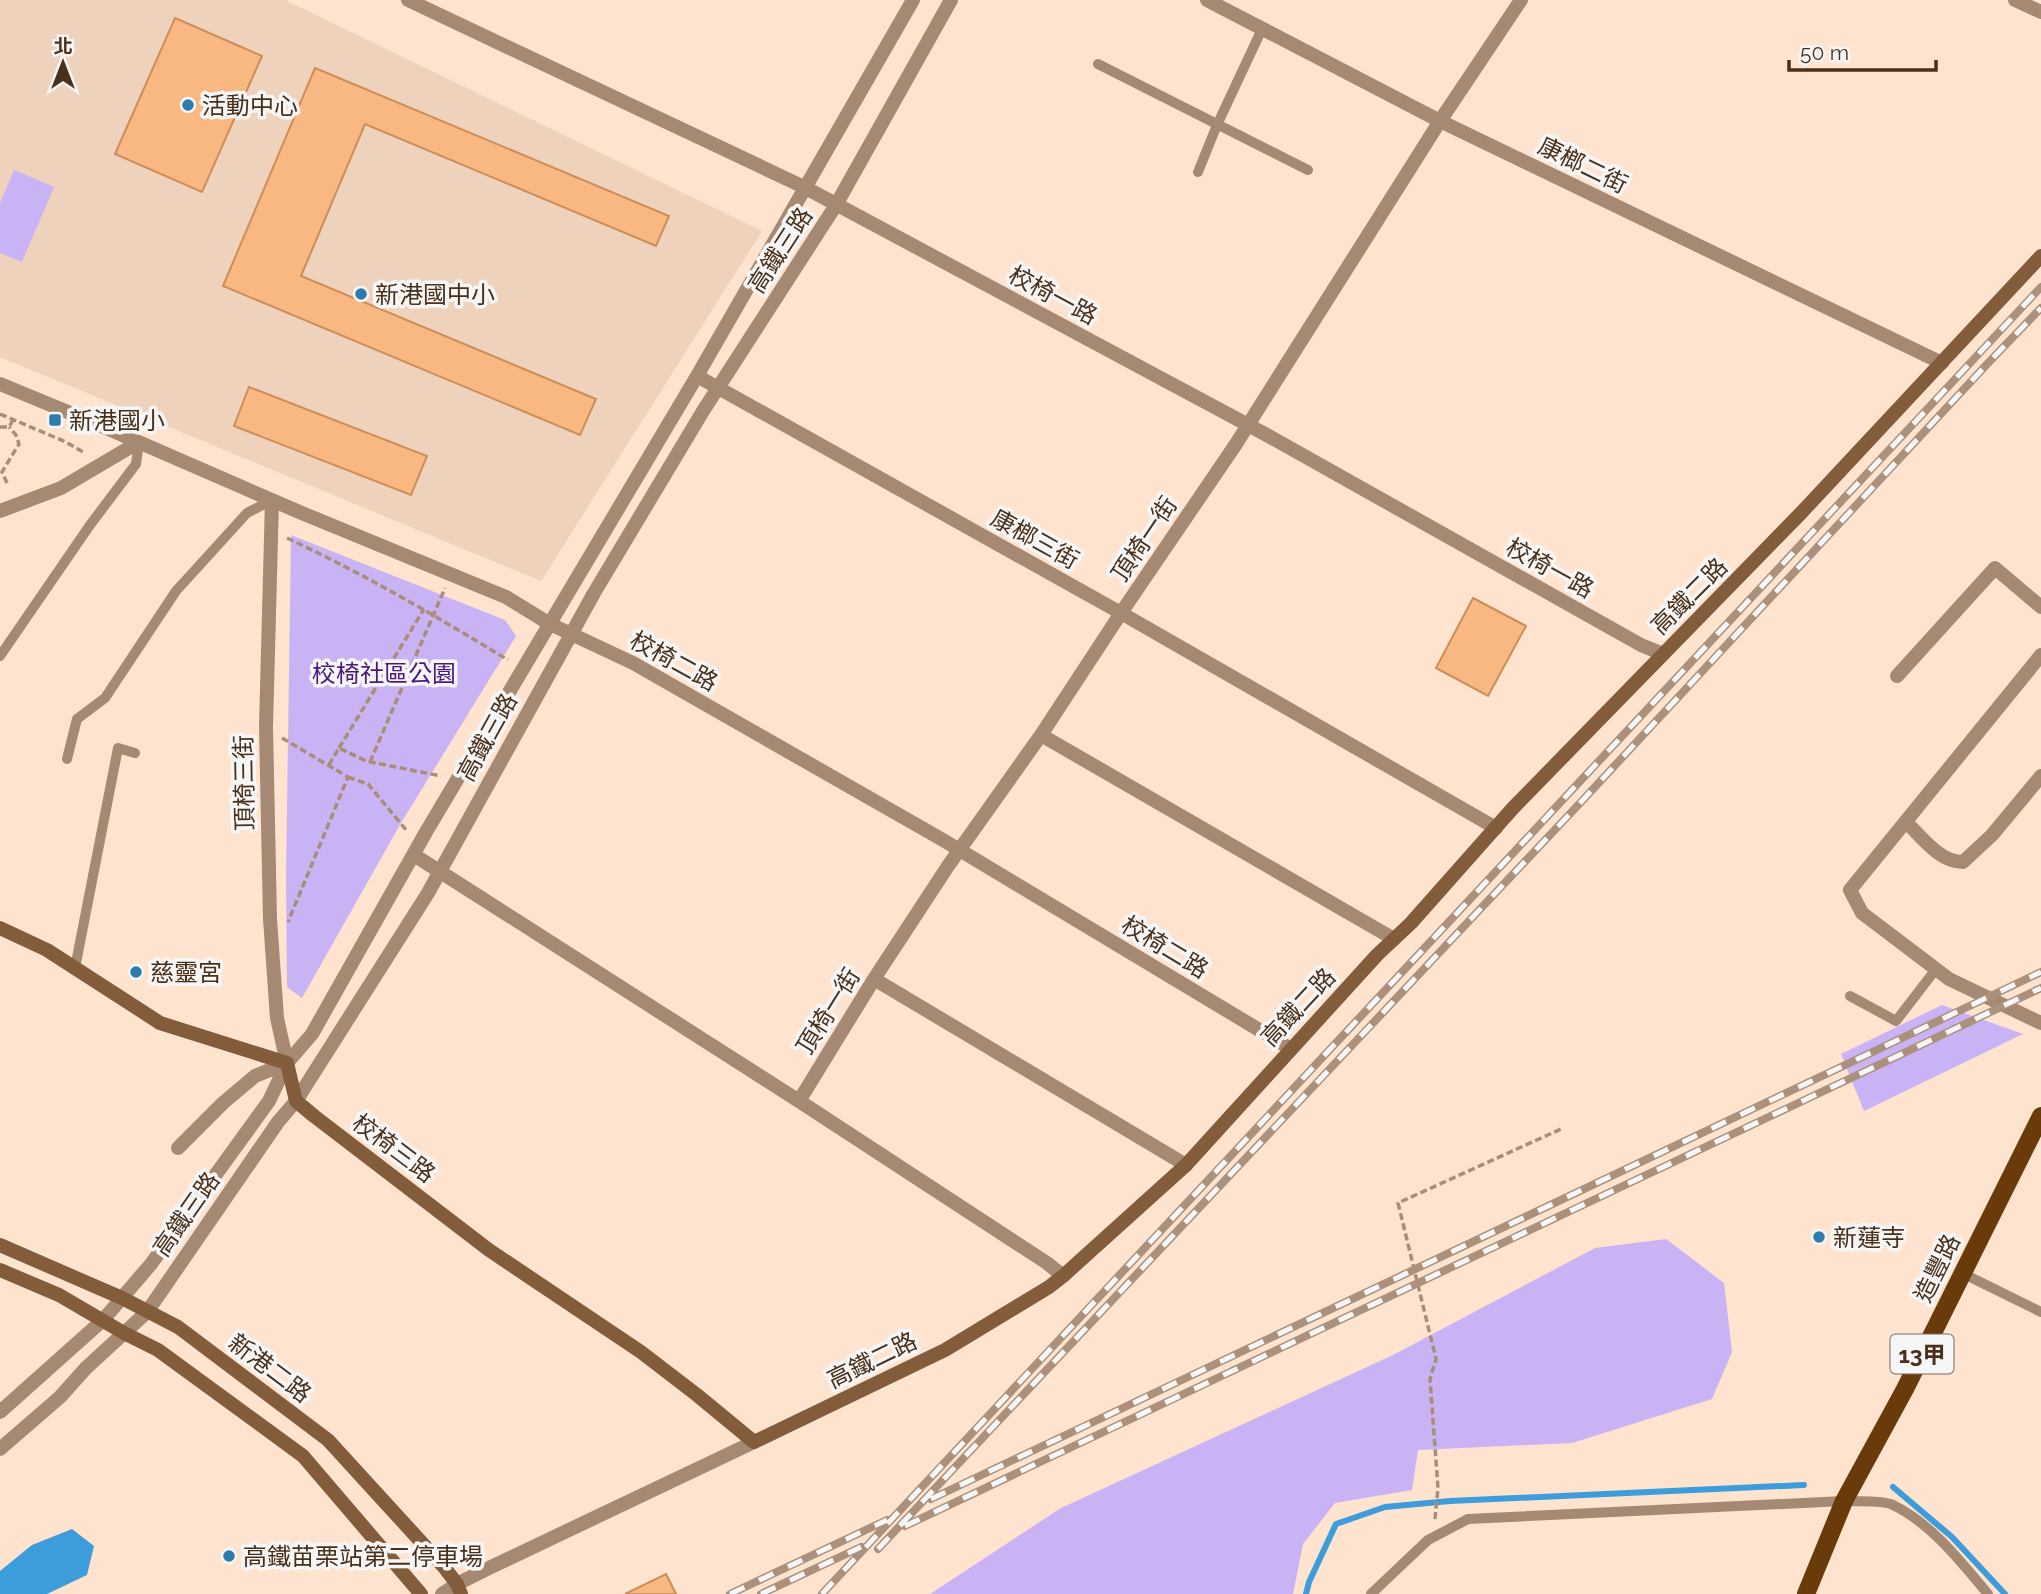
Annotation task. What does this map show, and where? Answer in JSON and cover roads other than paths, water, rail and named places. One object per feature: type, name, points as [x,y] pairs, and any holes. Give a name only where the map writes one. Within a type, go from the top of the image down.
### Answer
[{"type":"main road","name":"造豐路","points":[[1806,1594],[1844,1501],[1900,1397],[2041,1116]]},
{"type":"street","name":"校椅一路","points":[[408,0],[804,187],[1248,425],[1641,645],[1663,654]]},
{"type":"street","name":"高鐵三路","points":[[0,1412],[103,1320],[151,1264],[269,1101],[287,1063],[312,1034],[414,855],[697,376],[913,0]]},
{"type":"street","name":"高鐵三路","points":[[0,1448],[60,1397],[86,1368],[147,1312],[278,1122],[296,1101],[428,893],[570,633],[703,411],[836,205],[951,0]]},
{"type":"street","name":"康榔二街","points":[[1207,0],[1440,121],[1942,363]]},
{"type":"street","name":"頂椅一街","points":[[799,1101],[948,866],[1041,736],[1248,425],[1440,121],[1521,0]]},
{"type":"street","points":[[2015,0],[2041,12]]},
{"type":"street","name":"高鐵二路","points":[[443,1594],[459,1589],[945,1350],[1063,1276],[1186,1165],[1496,828],[1792,522],[2041,256]]},
{"type":"street","name":"康榔三街","points":[[697,376],[1121,613],[1496,828]]},
{"type":"street","name":"校椅二路","points":[[0,384],[506,597],[550,624],[634,663],[961,850],[1291,1049]]},
{"type":"street","points":[[0,511],[61,488],[139,442]]},
{"type":"street","name":"頂椅三街","points":[[272,500],[266,727],[270,919],[277,1018],[287,1063]]},
{"type":"street","points":[[1897,676],[1995,568],[2041,607]]},
{"type":"street","points":[[2041,655],[1850,890],[1862,913],[1949,979],[2041,1023]]},
{"type":"street","points":[[1041,736],[1394,939]]},
{"type":"street","points":[[1906,822],[1941,855],[1953,862],[1963,862],[1992,835],[2041,776]]},
{"type":"street","points":[[414,855],[799,1101],[1063,1276]]},
{"type":"street","points":[[0,928],[47,950],[160,1023],[287,1063]]},
{"type":"street","points":[[874,979],[1186,1165]]},
{"type":"street","points":[[287,1063],[296,1101]]},
{"type":"street","points":[[178,1148],[223,1103],[255,1076],[287,1063]]},
{"type":"street","name":"校椅三路","points":[[296,1101],[489,1250],[642,1352],[754,1442]]},
{"type":"street","name":"新港二路","points":[[0,1245],[121,1298],[178,1327],[328,1440],[459,1589]]},
{"type":"street","name":"新港二路","points":[[0,1270],[59,1295],[158,1350],[303,1456],[421,1594]]},
{"type":"lane","points":[[1198,172],[1262,29]]},
{"type":"lane","points":[[1098,64],[1308,170]]},
{"type":"lane","points":[[0,656],[136,464],[139,442]]},
{"type":"lane","points":[[67,759],[78,719],[106,698],[176,591],[247,513],[272,500]]},
{"type":"lane","points":[[75,968],[118,748],[135,753]]},
{"type":"lane","points":[[1850,996],[1896,1021],[1936,969]]},
{"type":"lane","points":[[1962,1273],[2041,1312]]},
{"type":"lane","points":[[1371,1594],[1428,1540],[1468,1519],[1844,1501],[1891,1504],[1922,1524],[1949,1549],[1988,1594]]},
{"type":"water","points":[[72,1529],[94,1546],[87,1575],[47,1594],[0,1594],[0,1571],[32,1545]]},
{"type":"waterway","points":[[1306,1594],[1336,1524],[1385,1507],[1450,1501],[1804,1485]]},
{"type":"waterway","points":[[1893,1487],[1952,1537],[2005,1594]]},
{"type":"railway","points":[[822,1594],[2041,287]]},
{"type":"railway","points":[[878,1549],[1581,802],[2041,308]]},
{"type":"railway","points":[[931,1499],[2041,972]]},
{"type":"railway","points":[[905,1526],[2041,988]]},
{"type":"railway","points":[[730,1594],[887,1520]]},
{"type":"railway","points":[[761,1594],[861,1547]]},
{"type":"place","name":"活動中心","points":[[188,105]]},
{"type":"place","name":"新港國中小","points":[[361,294]]},
{"type":"place","name":"新港國小","points":[[55,420]]},
{"type":"place","name":"慈靈宮","points":[[136,972]]},
{"type":"place","name":"新蓮寺","points":[[1819,1237]]},
{"type":"place","name":"高鐵苗栗站第二停車場","points":[[229,1556]]},
{"type":"park label","name":"校椅社區公園","points":[[384,673]]}]
